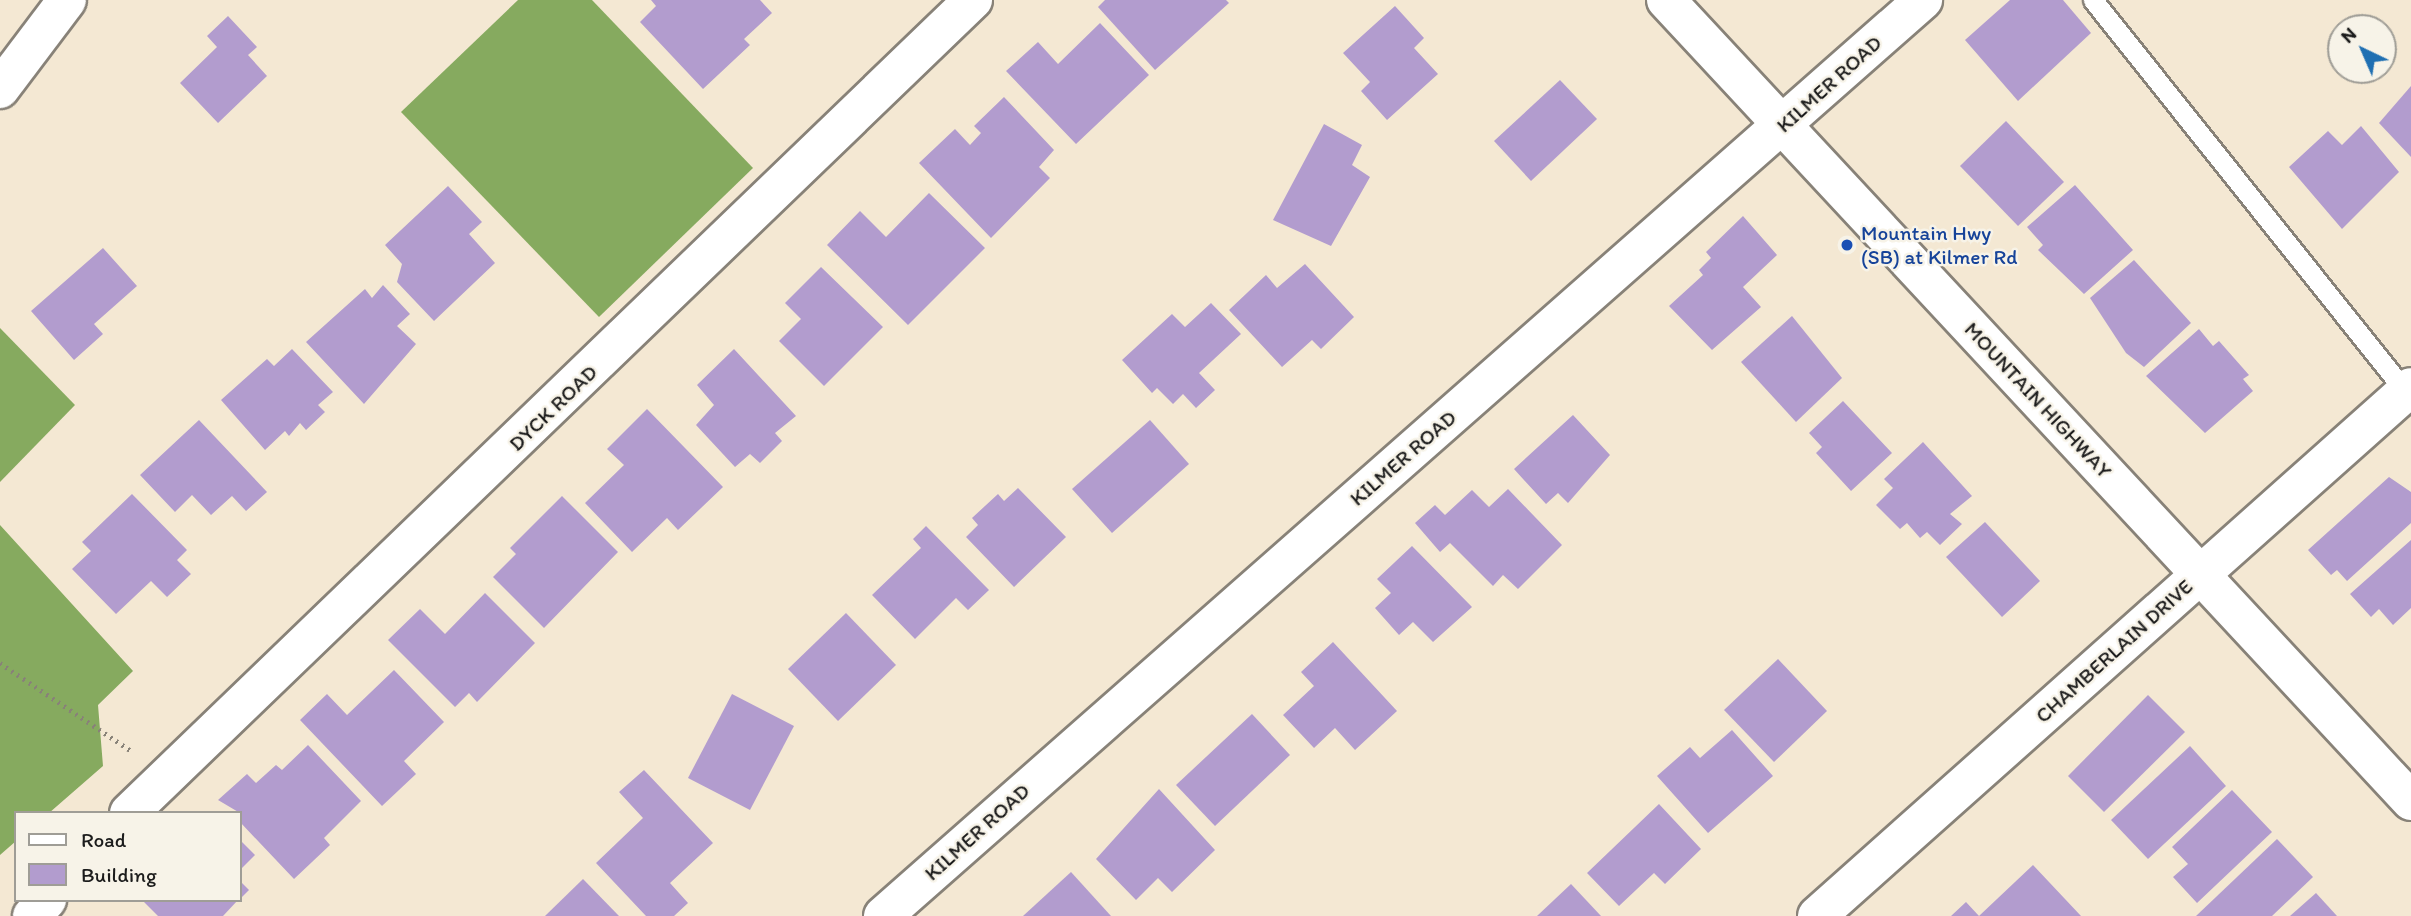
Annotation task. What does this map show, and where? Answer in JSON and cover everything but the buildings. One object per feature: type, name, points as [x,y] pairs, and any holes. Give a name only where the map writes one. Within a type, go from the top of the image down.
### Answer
[{"type":"street","points":[[0,89],[66,0]]},
{"type":"street","name":"DYCK ROAD","points":[[131,811],[166,774],[973,0]]},
{"type":"street","name":"MOUNTAIN HIGHWAY","points":[[1666,0],[1780,128],[2202,573],[2411,801]]},
{"type":"street","name":"KILMER ROAD","points":[[883,916],[1923,0]]},
{"type":"street","name":"CHAMBERLAIN DRIVE","points":[[1817,916],[2409,392]]},
{"type":"street","points":[[32,916],[45,902]]},
{"type":"lane","points":[[2093,0],[2409,392]]},
{"type":"path","points":[[0,663],[166,774]]},
{"type":"green space","points":[[518,0],[592,0],[753,168],[599,317],[401,112]]},
{"type":"green space","points":[[0,328],[75,405],[0,482]]},
{"type":"green space","points":[[0,525],[133,671],[98,705],[103,766],[51,811],[14,811],[14,843],[0,855]]},
{"type":"place","name":"Mountain Hwy (SB) at Kilmer Rd","points":[[1847,245]]}]
